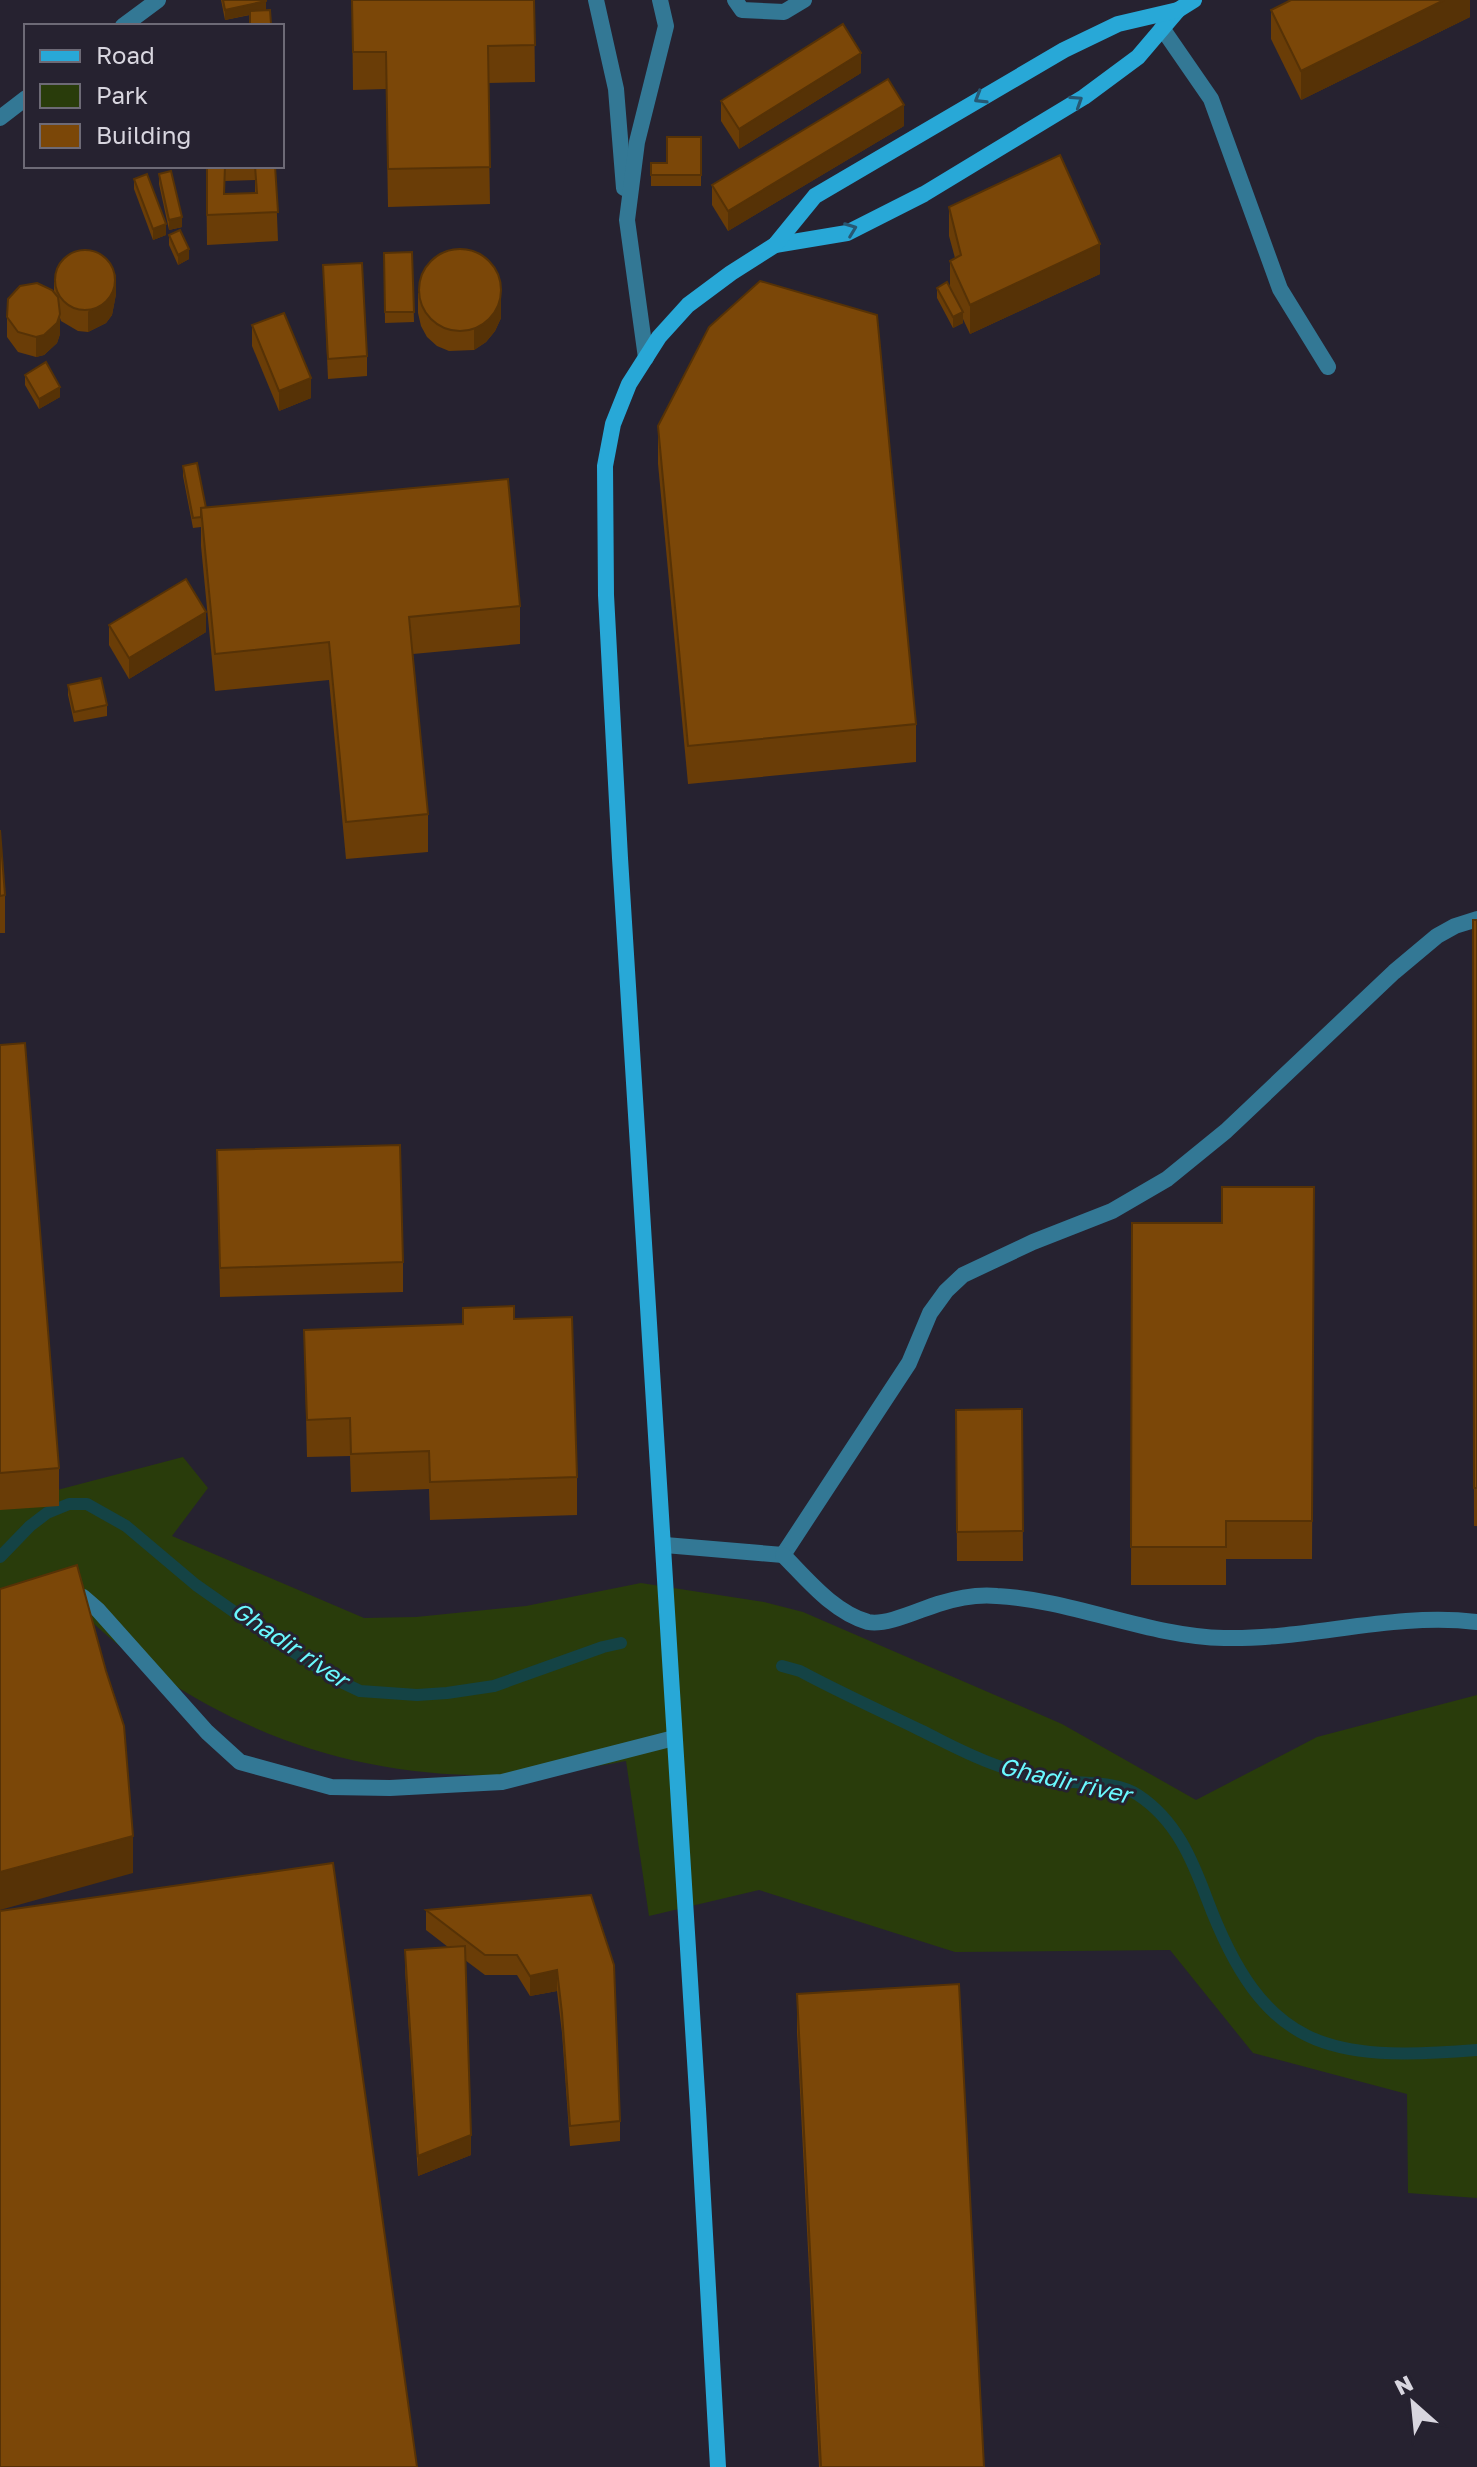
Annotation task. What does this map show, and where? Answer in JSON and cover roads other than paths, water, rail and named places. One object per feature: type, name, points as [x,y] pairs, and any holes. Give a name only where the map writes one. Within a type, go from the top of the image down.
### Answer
[{"type":"street","points":[[126,24],[158,0]]},
{"type":"street","points":[[596,0],[616,89],[627,220],[646,358]]},
{"type":"street","points":[[627,220],[637,142],[666,26],[660,0]]},
{"type":"street","points":[[735,0],[742,10],[784,12],[804,0]]},
{"type":"street","points":[[775,245],[847,233],[924,194],[1084,97],[1138,57],[1178,10],[1194,0]]},
{"type":"street","points":[[718,2467],[665,1545],[620,858],[606,595],[605,466],[613,424],[624,397],[659,337],[688,305],[775,245],[815,196],[1064,50],[1118,24],[1178,10]]},
{"type":"street","points":[[1162,28],[1211,99],[1280,289],[1328,367]]},
{"type":"street","points":[[0,118],[24,100]]},
{"type":"street","points":[[783,1555],[909,1363],[930,1313],[963,1275],[1033,1242],[1112,1211],[1167,1179],[1226,1131],[1394,972],[1437,936],[1477,919]]},
{"type":"street","points":[[665,1545],[783,1555],[823,1595],[853,1616],[872,1623],[906,1616],[965,1597],[997,1596],[1070,1607],[1181,1634],[1222,1638],[1287,1637],[1414,1618],[1477,1622]]},
{"type":"street","points":[[48,1601],[72,1595],[83,1597],[207,1732],[240,1762],[331,1787],[390,1788],[502,1782],[674,1738]]},
{"type":"waterway","name":"Ghadir river","points":[[0,1557],[47,1513],[69,1504],[87,1504],[126,1526],[196,1585],[270,1637],[360,1691],[417,1695],[494,1686],[621,1643]]},
{"type":"waterway","name":"Ghadir river","points":[[782,1666],[800,1671],[991,1763],[1047,1779],[1111,1785],[1138,1795],[1163,1816],[1181,1841],[1229,1949],[1252,1988],[1278,2016],[1307,2036],[1341,2047],[1380,2053],[1477,2050]]}]
